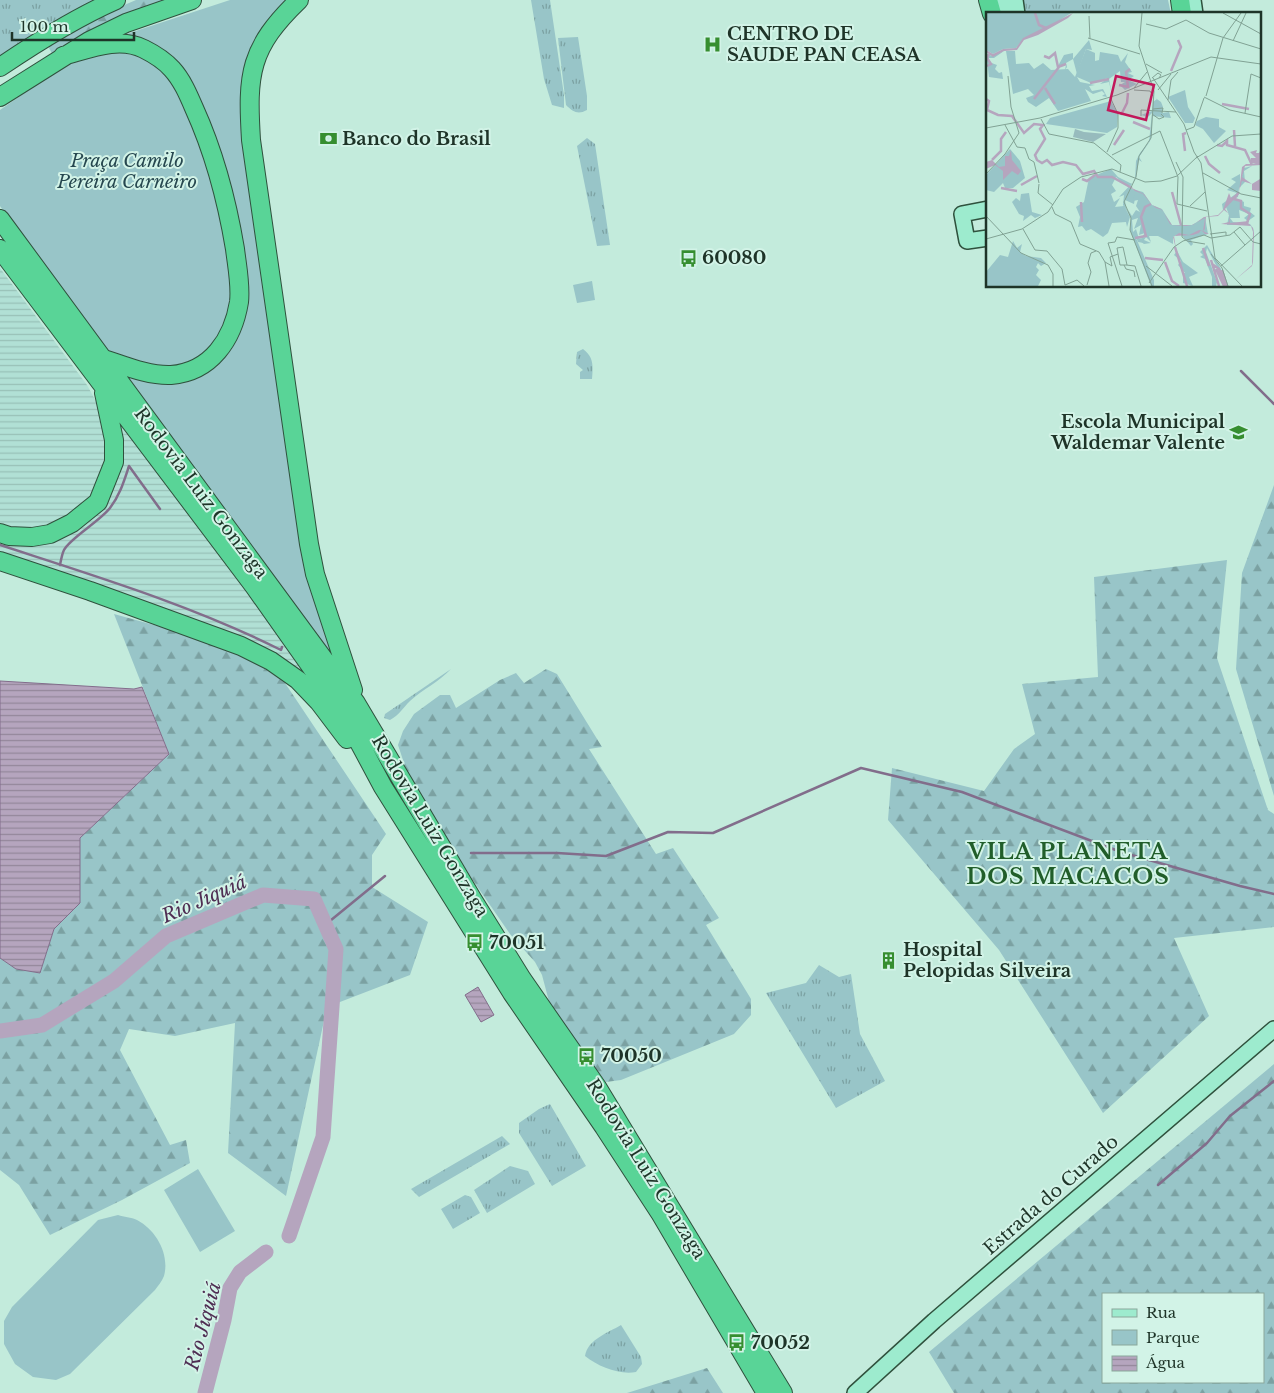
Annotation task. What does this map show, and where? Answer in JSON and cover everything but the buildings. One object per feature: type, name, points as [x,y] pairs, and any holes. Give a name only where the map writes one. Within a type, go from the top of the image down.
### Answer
[{"type":"highway","points":[[0,67],[86,14],[116,0]]},
{"type":"highway","points":[[0,98],[88,41],[126,23],[192,0]]},
{"type":"highway","points":[[299,0],[280,19],[267,37],[257,56],[249,98],[251,140],[308,544],[351,680],[356,703]]},
{"type":"highway","points":[[0,250],[94,356],[152,373],[169,375],[194,370],[210,360],[229,337],[239,302],[240,289],[237,264],[224,196],[207,141],[182,83],[172,68],[142,48],[119,44],[96,47],[64,56]]},
{"type":"highway","points":[[0,219],[94,356]]},
{"type":"highway","name":"Rodovia Luiz Gonzaga","points":[[94,356],[356,703],[473,900],[522,979],[596,1087],[783,1393]]},
{"type":"highway","name":"Rodovia Luiz Gonzaga","points":[[94,356],[103,387],[294,641],[345,716],[383,787],[512,993],[604,1127],[660,1213],[766,1393]]},
{"type":"highway","points":[[0,533],[9,536],[32,537],[50,534],[72,522],[98,502],[114,462],[114,440],[103,387]]},
{"type":"highway","points":[[0,561],[90,591],[241,646],[271,660],[298,680],[319,702],[383,787]]},
{"type":"main road","points":[[986,209],[962,214],[967,241],[986,238]]},
{"type":"main road","name":"Estrada do Curado","points":[[855,1393],[934,1321],[1274,1028]]},
{"type":"shaded area","points":[[0,268],[87,385],[105,418],[109,469],[83,511],[46,530],[0,529]]},
{"type":"shaded area","points":[[120,421],[294,647],[315,688],[68,578],[0,552],[0,540],[83,522]]},
{"type":"green space","points":[[0,0],[119,0],[0,73]]},
{"type":"green space","points":[[136,0],[189,0],[55,59],[49,48],[50,44],[115,9]]},
{"type":"green space","name":"Praça Camilo Pereira Carneiro","points":[[230,0],[292,0],[249,70],[305,537],[355,689],[108,358],[0,206],[0,110],[93,45]]},
{"type":"green space","points":[[531,0],[550,0],[564,95],[564,108],[552,105],[544,79]]},
{"type":"green space","points":[[985,0],[1168,0],[1171,12],[988,12]]},
{"type":"green space","points":[[578,37],[587,96],[587,110],[584,112],[573,111],[566,105],[558,38]]},
{"type":"green space","points":[[587,138],[595,144],[610,245],[597,246],[577,146]]},
{"type":"green space","points":[[592,281],[595,300],[577,303],[573,285]]},
{"type":"green space","points":[[583,349],[591,359],[592,379],[580,379],[580,372],[583,370],[576,364],[577,352]]},
{"type":"green space","points":[[1274,485],[1274,796],[1236,669],[1242,573]]},
{"type":"green space","points":[[1227,560],[1217,658],[1268,810],[1274,814],[1274,927],[1174,938],[1209,1016],[1103,1113],[999,950],[888,820],[892,768],[984,791],[1014,749],[1035,734],[1022,684],[1098,677],[1094,577]]},
{"type":"green space","points":[[114,614],[234,647],[285,683],[386,834],[372,855],[372,887],[428,922],[410,975],[327,1007],[286,1196],[228,1153],[235,1023],[175,1036],[129,1029],[120,1050],[170,1145],[186,1140],[190,1163],[122,1200],[50,1235],[19,1185],[0,1170],[0,958],[16,969],[40,973],[54,929],[80,903],[80,838],[169,754]]},
{"type":"green space","points":[[451,669],[410,701],[393,718],[390,720],[384,718],[385,714]]},
{"type":"green space","points":[[546,669],[557,674],[602,747],[589,749],[656,854],[673,848],[719,918],[706,925],[751,999],[751,1015],[734,1034],[621,1080],[606,1082],[551,1009],[542,975],[535,962],[510,934],[472,879],[408,775],[398,745],[403,731],[414,714],[440,695],[450,695],[456,708],[500,680],[516,673],[524,683]]},
{"type":"green space","points":[[819,965],[839,977],[851,974],[860,1034],[885,1081],[836,1108],[766,993],[806,983]]},
{"type":"green space","points":[[1274,1064],[1274,1393],[954,1393],[929,1352]]},
{"type":"green space","points":[[550,1104],[586,1166],[552,1186],[519,1133],[519,1123]]},
{"type":"green space","points":[[502,1136],[510,1144],[419,1197],[411,1189]]},
{"type":"green space","points":[[510,1166],[528,1171],[535,1184],[487,1213],[474,1190]]},
{"type":"green space","points":[[198,1169],[235,1231],[200,1252],[164,1190]]},
{"type":"green space","points":[[465,1195],[471,1197],[480,1213],[453,1229],[441,1209]]},
{"type":"green space","points":[[118,1215],[137,1220],[144,1224],[155,1236],[165,1259],[163,1278],[155,1290],[70,1374],[56,1380],[33,1377],[15,1364],[4,1344],[4,1321],[12,1307],[98,1220]]},
{"type":"green space","points":[[621,1325],[641,1357],[642,1364],[636,1372],[630,1373],[609,1369],[596,1364],[585,1356],[594,1341]]},
{"type":"green space","points":[[707,1368],[723,1393],[627,1393]]},
{"type":"water","points":[[0,681],[134,689],[142,687],[169,754],[80,838],[80,903],[54,929],[40,973],[16,969],[0,958]]},
{"type":"water","points":[[478,987],[494,1015],[481,1022],[465,995]]},
{"type":"waterway","points":[[1241,371],[1274,404]]},
{"type":"waterway","points":[[60,565],[67,545],[110,508],[121,488],[129,466],[160,509]]},
{"type":"waterway","points":[[0,545],[178,605],[281,650],[282,647]]},
{"type":"waterway","points":[[471,853],[557,853],[606,856],[668,832],[713,833],[861,768],[962,792],[1121,852],[1274,894]]},
{"type":"waterway","points":[[325,925],[385,876]]},
{"type":"waterway","name":"Rio Jiquiá","points":[[0,1031],[42,1025],[114,981],[166,936],[263,895],[314,899],[336,949],[323,1137],[289,1236]]},
{"type":"waterway","points":[[1158,1185],[1207,1143],[1230,1116],[1274,1081]]},
{"type":"waterway","name":"Rio Jiquiá","points":[[205,1393],[224,1320],[230,1288],[240,1272],[266,1252]]},
{"type":"place","name":"CENTRO DE SAUDE PAN CEASA","points":[[713,44]]},
{"type":"place","name":"Banco do Brasil","points":[[328,139]]},
{"type":"place","name":"60080","points":[[688,258]]},
{"type":"place","name":"Escola Municipal Waldemar Valente","points":[[1239,432]]},
{"type":"place","name":"70051","points":[[475,943]]},
{"type":"place","name":"Hospital Pelopidas Silveira","points":[[889,960]]},
{"type":"place","name":"70050","points":[[587,1056]]},
{"type":"place","name":"70052","points":[[737,1343]]},
{"type":"district","name":"VILA PLANETA DOS MACACOS","points":[[1068,864]]}]
